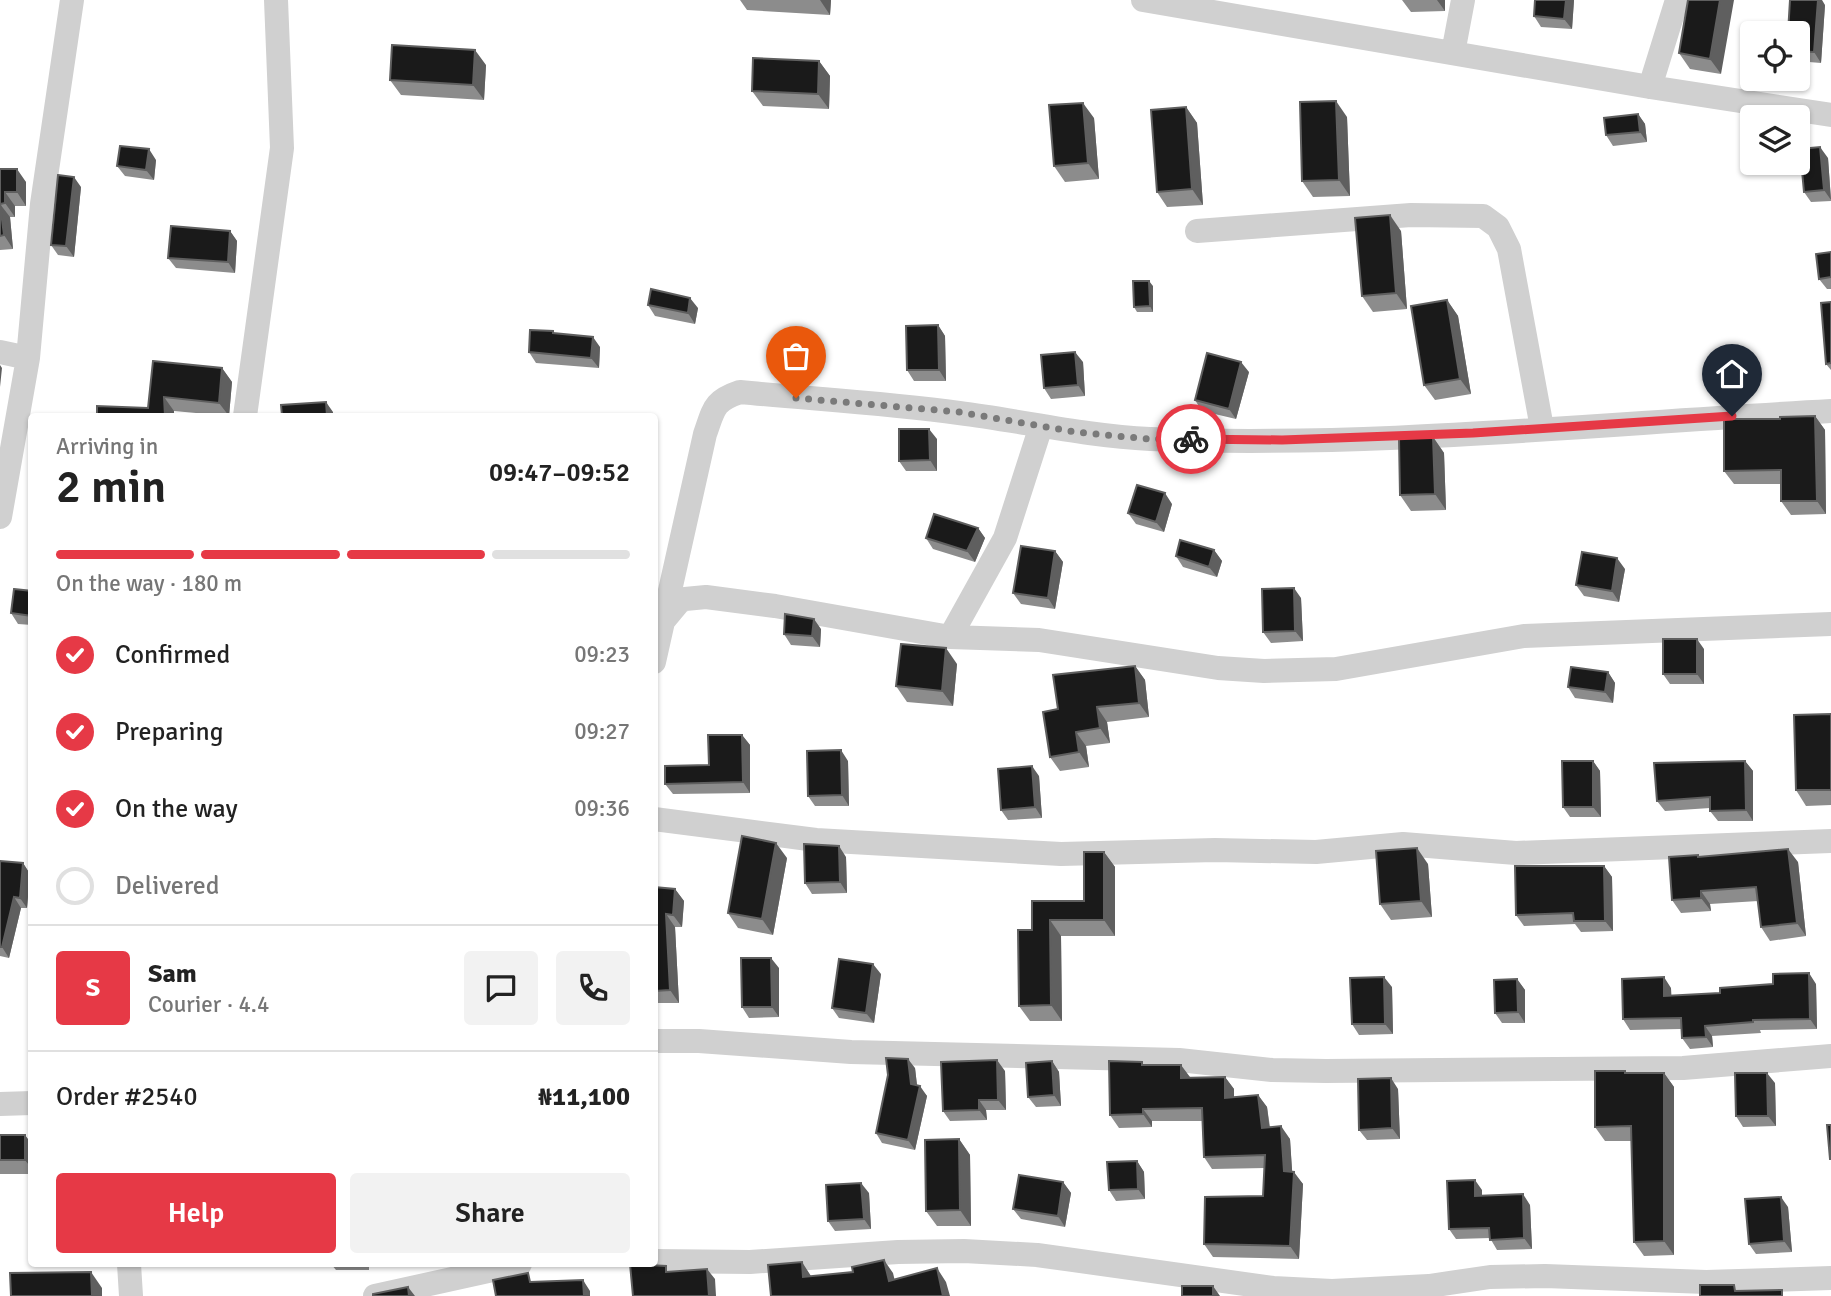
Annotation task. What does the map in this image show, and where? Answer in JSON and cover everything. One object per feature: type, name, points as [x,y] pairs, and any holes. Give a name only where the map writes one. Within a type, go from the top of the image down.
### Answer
[{"type":"street","points":[[0,517],[28,358],[42,204],[72,0]]},
{"type":"street","points":[[244,413],[282,148],[276,0]]},
{"type":"street","points":[[1143,0],[1650,87],[1831,115]]},
{"type":"street","points":[[1453,53],[1463,0]]},
{"type":"street","points":[[1650,87],[1677,0]]},
{"type":"street","points":[[1197,231],[1411,215],[1483,216],[1498,227],[1510,248],[1542,428]]},
{"type":"street","points":[[0,352],[28,358]]},
{"type":"street","points":[[658,645],[705,434],[714,410],[723,398],[740,392],[959,412],[1076,432],[1148,439],[1282,440],[1473,433],[1831,411]]},
{"type":"street","points":[[950,637],[1005,538],[1041,426]]},
{"type":"street","points":[[664,620],[685,598],[706,597],[829,615],[950,637],[1039,640],[1218,668],[1276,671],[1336,669],[1524,636],[1831,624]]},
{"type":"street","points":[[658,820],[816,840],[1061,853],[1216,849],[1316,852],[1403,844],[1516,853],[1831,841]]},
{"type":"street","points":[[658,1041],[699,1041],[864,1052],[1179,1060],[1272,1070],[1326,1071],[1683,1068],[1831,1056]]},
{"type":"street","points":[[0,1104],[28,1103]]},
{"type":"street","points":[[658,1261],[750,1262],[898,1252],[964,1251],[1037,1255],[1273,1288],[1332,1291],[1429,1286],[1490,1277],[1545,1276],[1706,1282],[1831,1278]]},
{"type":"street","points":[[129,1267],[131,1296]]},
{"type":"street","points":[[375,1296],[506,1267]]},
{"type":"building","points":[[1535,0],[1566,0],[1564,19],[1534,16]]},
{"type":"building","points":[[1688,0],[1720,0],[1710,59],[1679,53]]},
{"type":"building","points":[[1790,0],[1818,0],[1814,52],[1810,52],[1810,21],[1789,21]]},
{"type":"building","points":[[392,45],[475,50],[473,85],[390,80]]},
{"type":"building","points":[[753,58],[819,61],[818,94],[752,91]]},
{"type":"building","points":[[1336,101],[1339,180],[1302,181],[1300,102]]},
{"type":"building","points":[[1083,103],[1088,163],[1054,166],[1049,105]]},
{"type":"building","points":[[1186,107],[1192,189],[1157,192],[1151,110]]},
{"type":"building","points":[[1638,114],[1640,132],[1606,135],[1604,118]]},
{"type":"building","points":[[120,146],[149,149],[146,170],[117,166]]},
{"type":"building","points":[[1820,147],[1824,190],[1804,192],[1802,175],[1810,175],[1810,148]]},
{"type":"building","points":[[0,169],[17,169],[17,192],[5,192],[5,203],[0,204]]},
{"type":"building","points":[[58,175],[74,177],[66,246],[51,245]]},
{"type":"building","points":[[0,204],[4,235],[0,236]]},
{"type":"building","points":[[1390,215],[1396,293],[1362,296],[1355,218]]},
{"type":"building","points":[[171,226],[230,231],[228,262],[168,258]]},
{"type":"building","points":[[1831,252],[1831,277],[1819,279],[1816,254]]},
{"type":"building","points":[[1133,281],[1149,281],[1150,306],[1134,307]]},
{"type":"building","points":[[651,289],[690,298],[688,313],[648,305]]},
{"type":"building","points":[[1447,300],[1460,379],[1424,385],[1411,306]]},
{"type":"building","points":[[1831,302],[1831,363],[1826,364],[1821,303]]},
{"type":"building","points":[[938,325],[939,370],[907,370],[906,326]]},
{"type":"building","points":[[530,330],[593,337],[591,358],[529,352]]},
{"type":"building","points":[[1075,352],[1078,385],[1044,388],[1041,355]]},
{"type":"building","points":[[1207,353],[1241,362],[1229,409],[1195,400]]},
{"type":"building","points":[[153,361],[222,368],[219,403],[164,397],[165,413],[97,413],[97,406],[148,408]]},
{"type":"building","points":[[326,402],[327,413],[282,413],[281,405]]},
{"type":"building","points":[[1815,416],[1817,501],[1781,501],[1781,470],[1724,471],[1724,419]]},
{"type":"building","points":[[899,429],[929,429],[930,460],[899,461]]},
{"type":"building","points":[[1433,437],[1435,494],[1400,495],[1399,438]]},
{"type":"building","points":[[1137,485],[1165,493],[1156,522],[1128,513]]},
{"type":"building","points":[[934,514],[978,528],[967,551],[926,538]]},
{"type":"building","points":[[1180,540],[1214,550],[1209,567],[1176,556]]},
{"type":"building","points":[[1021,546],[1055,551],[1048,598],[1013,593]]},
{"type":"building","points":[[1582,552],[1617,558],[1612,591],[1576,585]]},
{"type":"building","points":[[1294,588],[1295,631],[1263,632],[1262,589]]},
{"type":"building","points":[[14,589],[28,591],[28,615],[11,613]]},
{"type":"building","points":[[785,614],[814,619],[812,636],[784,634]]},
{"type":"building","points":[[1663,639],[1697,639],[1697,674],[1663,674]]},
{"type":"building","points":[[901,644],[946,648],[942,691],[896,686]]},
{"type":"building","points":[[1135,666],[1139,703],[1097,707],[1100,728],[1076,732],[1079,752],[1050,757],[1043,712],[1058,709],[1053,675]]},
{"type":"building","points":[[1571,667],[1608,672],[1605,692],[1568,687]]},
{"type":"building","points":[[1831,714],[1831,790],[1796,790],[1794,715]]},
{"type":"building","points":[[708,735],[742,735],[743,782],[665,784],[665,766],[709,765]]},
{"type":"building","points":[[841,750],[842,795],[808,796],[807,751]]},
{"type":"building","points":[[1562,761],[1593,761],[1593,807],[1563,807]]},
{"type":"building","points":[[1745,761],[1746,810],[1710,811],[1710,797],[1657,801],[1654,763]]},
{"type":"building","points":[[1032,766],[1035,807],[1001,810],[998,769]]},
{"type":"building","points":[[742,836],[776,843],[762,919],[728,913]]},
{"type":"building","points":[[804,844],[839,846],[840,882],[805,883]]},
{"type":"building","points":[[1417,848],[1421,901],[1380,904],[1376,851]]},
{"type":"building","points":[[1788,849],[1797,923],[1761,927],[1756,887],[1701,891],[1701,898],[1672,900],[1669,857]]},
{"type":"building","points":[[1084,852],[1104,852],[1104,920],[1050,920],[1051,1005],[1019,1006],[1018,930],[1032,930],[1032,901],[1084,901]]},
{"type":"building","points":[[0,861],[23,863],[20,898],[14,897],[2,947],[0,947]]},
{"type":"building","points":[[1515,866],[1604,866],[1605,921],[1574,921],[1573,913],[1516,915]]},
{"type":"building","points":[[658,887],[675,889],[673,915],[666,914],[670,990],[658,991]]},
{"type":"building","points":[[741,958],[771,958],[772,1007],[742,1007]]},
{"type":"building","points":[[839,959],[873,964],[866,1013],[832,1008]]},
{"type":"building","points":[[1809,973],[1810,1019],[1753,1020],[1705,1026],[1706,1037],[1682,1038],[1681,1018],[1623,1019],[1622,979],[1664,977],[1664,996],[1720,993],[1720,988],[1773,984],[1773,974]]},
{"type":"building","points":[[1384,977],[1385,1024],[1352,1024],[1350,978]]},
{"type":"building","points":[[1517,979],[1518,1012],[1495,1013],[1494,980]]},
{"type":"building","points":[[886,1058],[908,1059],[911,1084],[920,1086],[908,1140],[876,1133],[888,1075]]},
{"type":"building","points":[[997,1060],[998,1100],[979,1100],[979,1110],[943,1111],[941,1062]]},
{"type":"building","points":[[1052,1061],[1054,1095],[1028,1097],[1026,1063]]},
{"type":"building","points":[[1109,1061],[1142,1062],[1142,1065],[1181,1065],[1181,1078],[1225,1077],[1225,1098],[1258,1095],[1262,1128],[1281,1126],[1284,1171],[1294,1172],[1290,1246],[1204,1244],[1205,1197],[1263,1196],[1265,1155],[1204,1157],[1202,1108],[1143,1109],[1143,1114],[1110,1115]]},
{"type":"building","points":[[1595,1071],[1664,1073],[1664,1241],[1634,1242],[1631,1126],[1595,1127]]},
{"type":"building","points":[[1735,1073],[1767,1073],[1768,1116],[1736,1116]]},
{"type":"building","points":[[1391,1078],[1392,1128],[1359,1130],[1358,1079]]},
{"type":"building","points":[[1827,1125],[1831,1125],[1831,1159],[1830,1159]]},
{"type":"building","points":[[0,1135],[25,1135],[25,1160],[0,1160]]},
{"type":"building","points":[[959,1139],[960,1210],[926,1211],[925,1140]]},
{"type":"building","points":[[1137,1161],[1138,1189],[1109,1190],[1107,1162]]},
{"type":"building","points":[[1019,1175],[1063,1182],[1058,1216],[1013,1209]]},
{"type":"building","points":[[1475,1180],[1475,1196],[1523,1194],[1524,1238],[1490,1240],[1489,1228],[1449,1229],[1447,1181]]},
{"type":"building","points":[[861,1183],[864,1219],[828,1221],[826,1185]]},
{"type":"building","points":[[1781,1197],[1784,1241],[1749,1244],[1745,1199]]},
{"type":"building","points":[[884,1260],[889,1281],[937,1268],[943,1296],[771,1296],[768,1265],[802,1262],[803,1277],[853,1272],[852,1267]]},
{"type":"building","points":[[666,1266],[666,1272],[707,1269],[709,1296],[633,1296],[630,1267]]},
{"type":"building","points":[[91,1272],[92,1296],[11,1296],[10,1273]]},
{"type":"building","points":[[528,1273],[530,1282],[583,1280],[584,1296],[496,1296],[493,1280]]},
{"type":"building","points":[[1700,1285],[1734,1285],[1735,1291],[1782,1290],[1782,1296],[1700,1296]]},
{"type":"building","points":[[1182,1286],[1213,1286],[1213,1296],[1182,1296]]},
{"type":"building","points":[[408,1287],[409,1296],[373,1296],[373,1294]]},
{"type":"way so far","points":[[796,398],[959,412],[1076,432],[1148,439],[1191,439]]},
{"type":"route","points":[[1191,439],[1282,440],[1473,433],[1732,416]]}]
